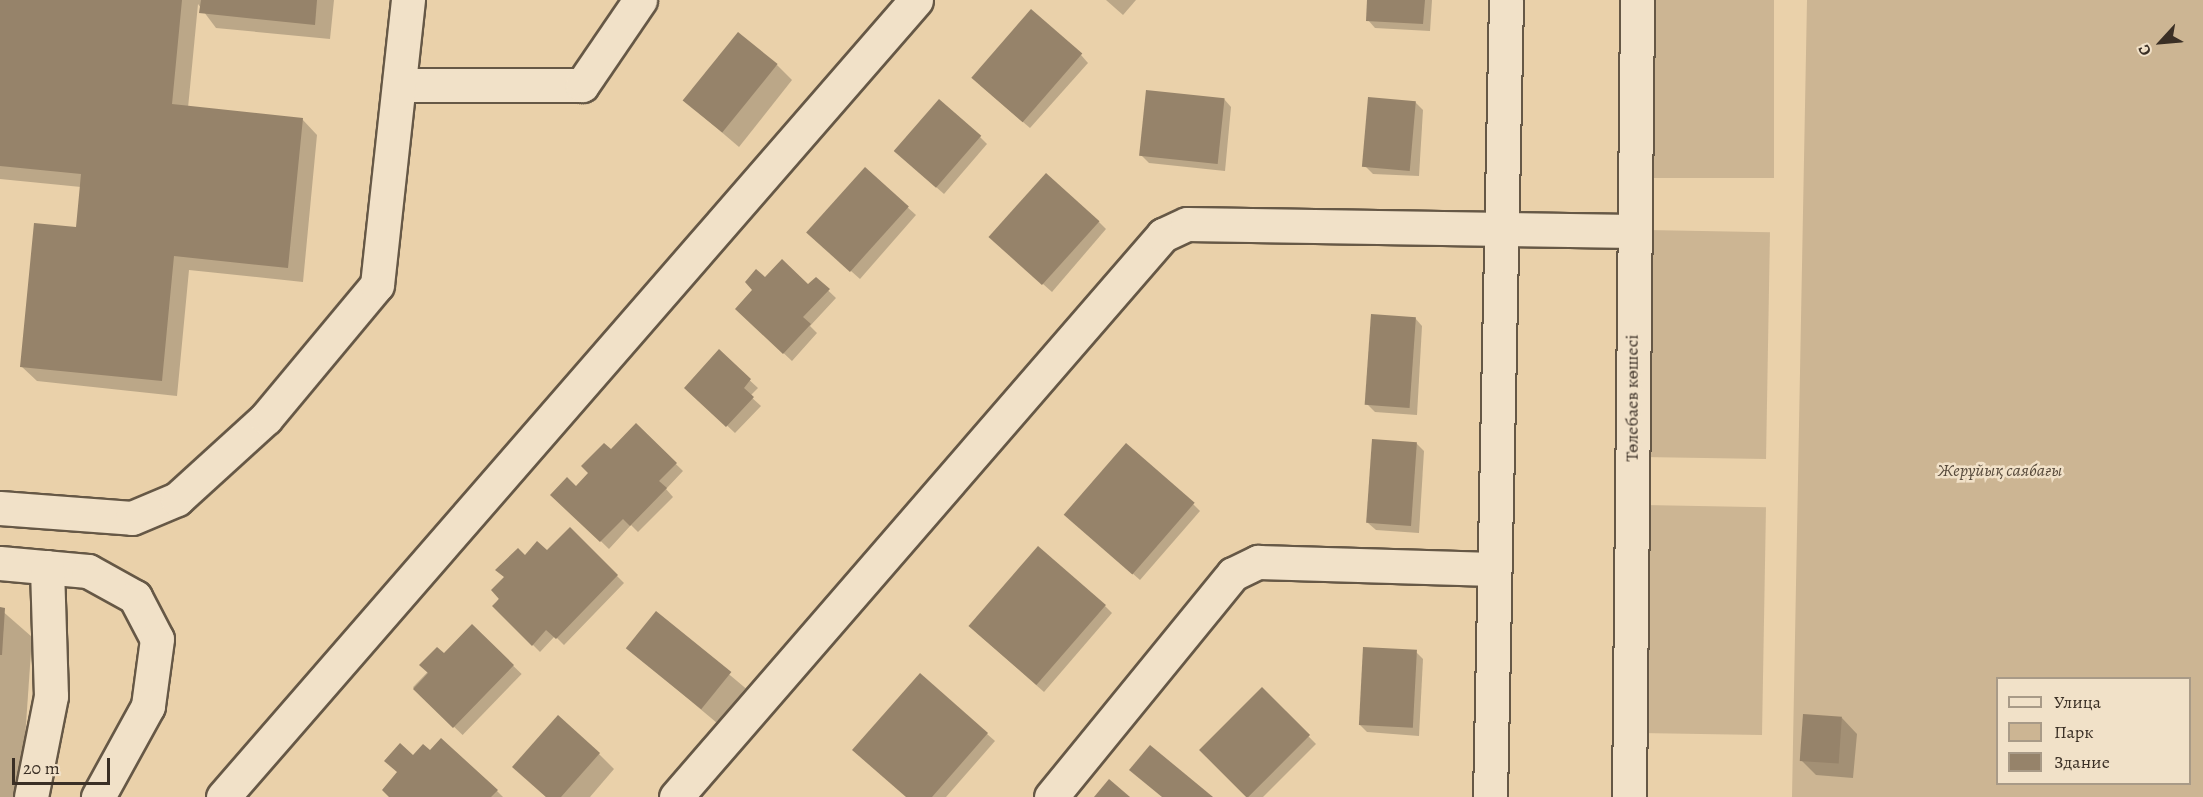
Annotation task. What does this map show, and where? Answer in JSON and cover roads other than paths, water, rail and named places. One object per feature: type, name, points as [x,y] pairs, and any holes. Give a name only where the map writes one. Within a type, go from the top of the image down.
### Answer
[{"type":"street","points":[[0,508],[132,518],[177,499],[266,418],[377,285],[408,0]]},
{"type":"street","points":[[399,85],[582,85],[639,0]]},
{"type":"street","points":[[223,797],[916,0]]},
{"type":"street","points":[[1490,797],[1497,230],[1506,0]]},
{"type":"street","name":"Төлебаев көшесі","points":[[1629,797],[1637,0]]},
{"type":"street","points":[[676,797],[1162,235],[1187,224],[1633,231]]},
{"type":"street","points":[[1051,797],[1233,574],[1258,562],[1493,569]]},
{"type":"street","points":[[0,563],[88,571],[135,597],[157,639],[148,706],[98,797]]},
{"type":"street","points":[[31,797],[51,696],[47,567]]},
{"type":"park label","name":"Жерұйық саябағы","points":[[2000,470]]}]
